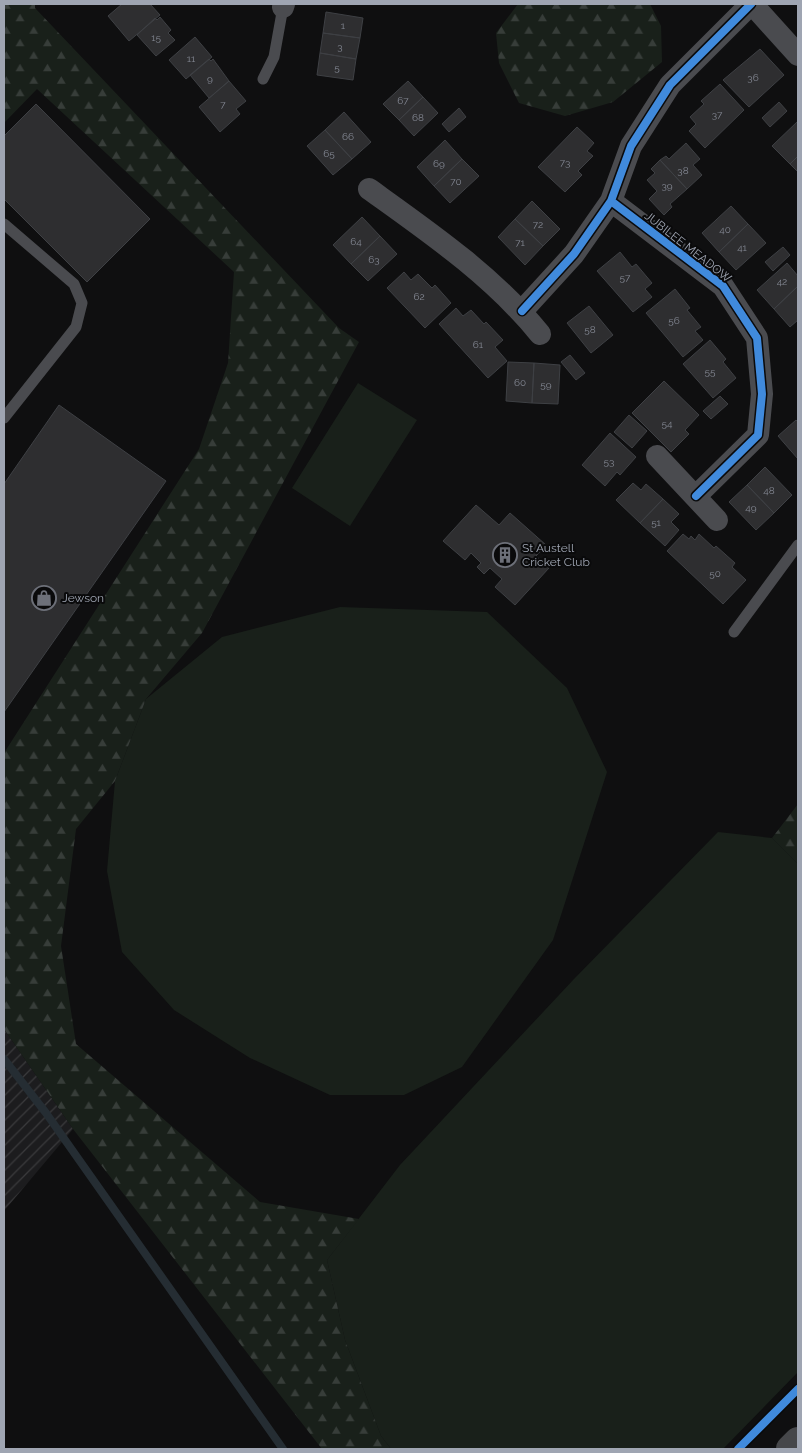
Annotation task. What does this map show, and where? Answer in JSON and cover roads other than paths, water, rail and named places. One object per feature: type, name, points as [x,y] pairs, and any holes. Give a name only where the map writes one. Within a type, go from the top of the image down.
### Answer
[{"type":"highway","points":[[790,1449],[798,1441]]},
{"type":"street","points":[[522,311],[574,254],[610,201],[630,146],[670,85],[752,4],[798,55]]},
{"type":"street","points":[[370,189],[437,237],[522,311],[540,334]]},
{"type":"street","name":"JUBILEE MEADOW","points":[[610,201],[723,286],[757,338],[762,394],[758,435],[696,496]]},
{"type":"street","points":[[657,456],[717,520]]},
{"type":"lane","points":[[263,79],[274,57],[283,5]]},
{"type":"lane","points":[[4,224],[74,284],[82,303],[76,327],[4,418]]},
{"type":"lane","points":[[734,632],[798,545]]},
{"type":"waterway","points":[[4,1059],[46,1113],[283,1449]]},
{"type":"place","name":"St Austell Cricket Club","points":[[505,555]]},
{"type":"place","name":"Jewson","points":[[44,598]]}]
